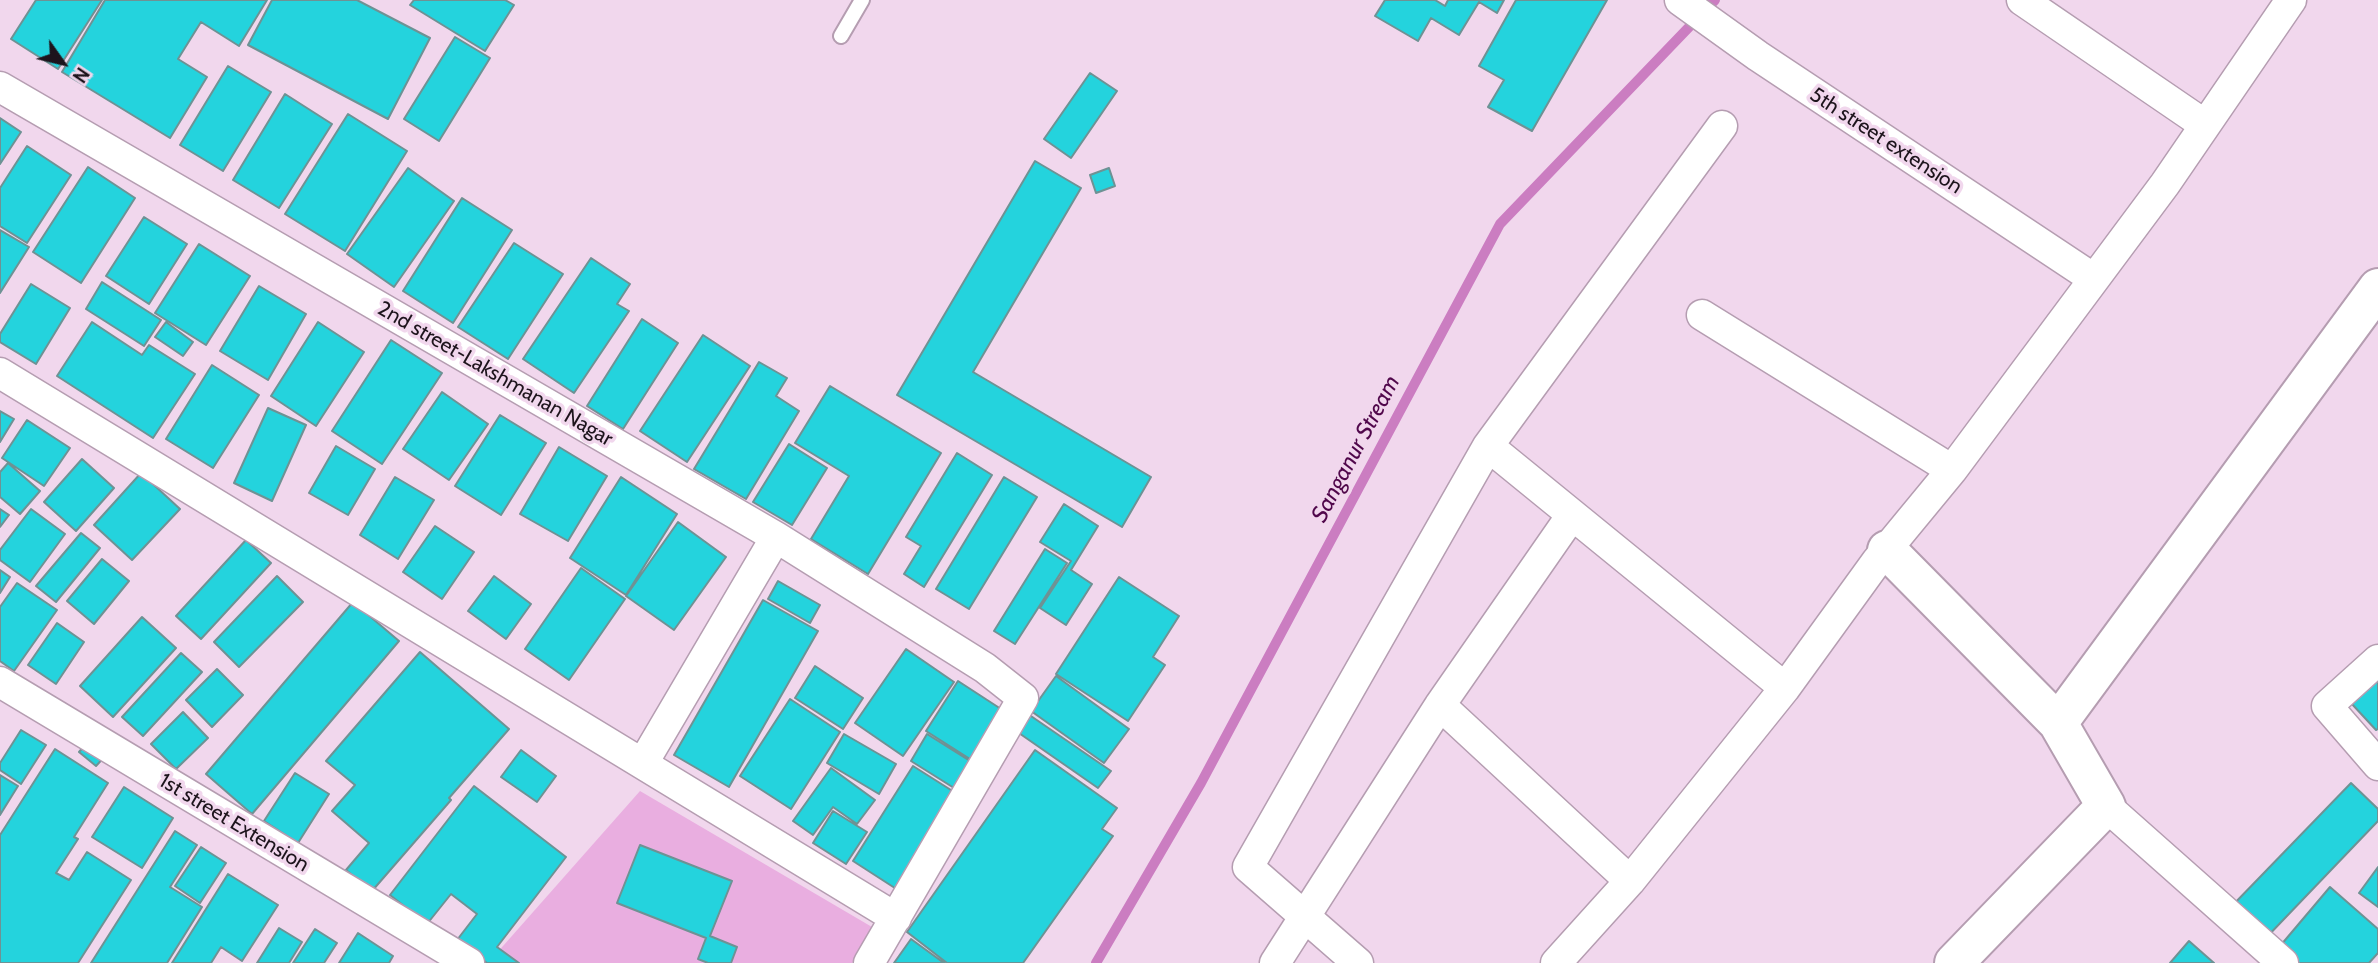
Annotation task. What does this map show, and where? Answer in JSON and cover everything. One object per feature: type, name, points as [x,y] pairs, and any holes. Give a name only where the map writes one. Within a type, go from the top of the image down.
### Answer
[{"type":"street","name":"5th street extension","points":[[1680,0],[1758,56],[2094,279]]},
{"type":"street","points":[[2022,0],[2205,125]]},
{"type":"street","points":[[1556,963],[1630,881],[1785,688],[1887,550],[1952,470],[2165,184],[2291,0]]},
{"type":"street","name":"2nd street-Lakshmanan Nagar","points":[[0,87],[776,537],[985,668],[1023,698],[896,918]]},
{"type":"street","points":[[1358,963],[1248,867],[1488,446],[1722,125]]},
{"type":"street","points":[[2058,723],[2378,288]]},
{"type":"street","points":[[1702,315],[1952,470]]},
{"type":"street","points":[[0,373],[896,918],[869,963]]},
{"type":"street","points":[[1488,446],[1785,688]]},
{"type":"street","points":[[1275,963],[1440,705],[1572,515]]},
{"type":"street","points":[[643,764],[776,537]]},
{"type":"street","points":[[1887,550],[2058,723],[2106,806],[2283,963]]},
{"type":"street","points":[[2378,660],[2327,706],[2378,765]]},
{"type":"street","name":"1st street Extension","points":[[0,682],[469,963]]},
{"type":"street","points":[[1440,705],[1630,881]]},
{"type":"street","points":[[1954,963],[2106,806]]},
{"type":"lane","points":[[841,36],[862,0]]},
{"type":"shaded area","points":[[640,791],[872,927],[852,963],[488,963]]},
{"type":"building","points":[[36,0],[102,0],[58,69],[11,39]]},
{"type":"building","points":[[105,0],[267,0],[239,46],[201,22],[178,59],[207,77],[170,138],[62,72]]},
{"type":"building","points":[[272,0],[357,0],[430,38],[388,119],[248,45]]},
{"type":"building","points":[[414,0],[505,0],[514,5],[485,51],[410,5]]},
{"type":"building","points":[[1385,0],[1435,0],[1445,6],[1448,0],[1504,0],[1497,13],[1479,2],[1459,35],[1431,18],[1418,41],[1375,16]]},
{"type":"building","points":[[1516,0],[1607,0],[1532,131],[1488,107],[1504,80],[1479,66]]},
{"type":"building","points":[[455,37],[490,58],[439,141],[404,119]]},
{"type":"building","points":[[228,66],[271,92],[223,171],[180,145]]},
{"type":"building","points":[[1090,73],[1117,91],[1071,158],[1044,139]]},
{"type":"building","points":[[285,94],[332,124],[279,208],[233,180]]},
{"type":"building","points":[[348,114],[407,151],[345,251],[285,214]]},
{"type":"building","points":[[0,118],[21,132],[0,164]]},
{"type":"building","points":[[27,146],[71,175],[27,243],[0,226],[0,188]]},
{"type":"building","points":[[1035,161],[1081,188],[973,372],[1151,477],[1122,527],[897,395]]},
{"type":"building","points":[[88,167],[135,198],[81,283],[33,252]]},
{"type":"building","points":[[408,168],[454,201],[394,287],[347,254]]},
{"type":"building","points":[[1109,168],[1115,186],[1096,193],[1090,175]]},
{"type":"building","points":[[462,198],[512,230],[453,323],[403,291]]},
{"type":"building","points":[[144,217],[187,244],[149,304],[106,276]]},
{"type":"building","points":[[0,230],[29,247],[0,293]]},
{"type":"building","points":[[514,243],[563,274],[508,359],[458,327]]},
{"type":"building","points":[[199,244],[250,276],[206,345],[155,313]]},
{"type":"building","points":[[591,258],[630,284],[617,304],[629,311],[574,393],[523,359]]},
{"type":"building","points":[[102,282],[161,320],[144,346],[86,309]]},
{"type":"building","points":[[31,284],[70,308],[36,364],[0,342],[0,334]]},
{"type":"building","points":[[259,286],[306,314],[268,380],[220,351]]},
{"type":"building","points":[[642,319],[678,343],[623,429],[587,406]]},
{"type":"building","points":[[92,322],[142,355],[149,345],[195,374],[153,438],[57,376]]},
{"type":"building","points":[[166,322],[193,342],[183,356],[155,337]]},
{"type":"building","points":[[318,322],[364,352],[316,426],[271,396]]},
{"type":"building","points":[[703,335],[750,366],[687,462],[640,431]]},
{"type":"building","points":[[391,340],[442,373],[382,464],[332,431]]},
{"type":"building","points":[[759,362],[787,378],[776,396],[799,411],[746,499],[694,469]]},
{"type":"building","points":[[212,365],[259,395],[213,468],[166,439]]},
{"type":"building","points":[[830,386],[941,453],[868,574],[811,539],[849,476],[795,443]]},
{"type":"building","points":[[442,392],[488,424],[449,480],[403,449]]},
{"type":"building","points":[[268,408],[306,425],[272,501],[234,483]]},
{"type":"building","points":[[0,411],[14,419],[0,442]]},
{"type":"building","points":[[500,415],[546,443],[501,515],[455,486]]},
{"type":"building","points":[[27,420],[70,448],[44,486],[2,458]]},
{"type":"building","points":[[789,444],[827,468],[792,525],[753,502]]},
{"type":"building","points":[[336,446],[375,469],[348,515],[309,493]]},
{"type":"building","points":[[559,447],[607,476],[568,541],[520,514]]},
{"type":"building","points":[[957,453],[992,475],[924,587],[904,574],[921,546],[906,537]]},
{"type":"building","points":[[82,459],[114,488],[76,531],[44,502]]},
{"type":"building","points":[[8,463],[40,491],[20,514],[0,497],[0,472]]},
{"type":"building","points":[[141,473],[180,509],[132,560],[94,525]]},
{"type":"building","points":[[395,477],[434,500],[398,559],[360,535]]},
{"type":"building","points":[[621,477],[677,514],[626,595],[570,558]]},
{"type":"building","points":[[1004,477],[1037,497],[969,609],[936,589]]},
{"type":"building","points":[[1064,504],[1098,526],[1071,570],[1092,584],[1066,625],[1040,608],[1071,561],[1040,542]]},
{"type":"building","points":[[0,509],[9,515],[0,527]]},
{"type":"building","points":[[31,509],[65,534],[30,582],[0,560],[0,550]]},
{"type":"building","points":[[678,522],[726,557],[674,630],[626,596]]},
{"type":"building","points":[[435,526],[474,552],[442,599],[403,572]]},
{"type":"building","points":[[81,533],[100,548],[56,602],[36,586]]},
{"type":"building","points":[[246,540],[271,563],[201,639],[176,616]]},
{"type":"building","points":[[1045,549],[1067,563],[1015,644],[994,631]]},
{"type":"building","points":[[102,559],[129,581],[94,624],[67,601]]},
{"type":"building","points":[[581,568],[625,599],[569,680],[525,649]]},
{"type":"building","points":[[0,570],[10,577],[0,593]]},
{"type":"building","points":[[277,576],[303,602],[239,667],[214,642]]},
{"type":"building","points":[[494,576],[531,604],[506,639],[468,611]]},
{"type":"building","points":[[1119,577],[1179,616],[1153,657],[1165,665],[1128,721],[1056,674]]},
{"type":"building","points":[[778,581],[820,605],[810,623],[768,599]]},
{"type":"building","points":[[17,583],[57,610],[14,671],[0,661],[0,607]]},
{"type":"building","points":[[763,600],[818,631],[729,787],[674,755]]},
{"type":"building","points":[[353,602],[399,641],[252,814],[206,774]]},
{"type":"building","points":[[142,617],[176,648],[113,717],[80,686]]},
{"type":"building","points":[[57,623],[84,642],[56,684],[28,665]]},
{"type":"building","points":[[906,649],[954,682],[903,756],[855,723]]},
{"type":"building","points":[[420,652],[509,729],[372,891],[346,870],[369,843],[332,811],[355,785],[326,761]]},
{"type":"building","points":[[181,653],[202,672],[143,736],[122,717]]},
{"type":"building","points":[[815,666],[863,698],[843,729],[795,698]]},
{"type":"building","points":[[217,669],[243,695],[212,727],[186,700]]},
{"type":"building","points":[[1056,676],[1129,729],[1104,763],[1031,711]]},
{"type":"building","points":[[2378,678],[2378,729],[2376,730],[2351,703]]},
{"type":"building","points":[[958,681],[1001,709],[970,759],[926,731]]},
{"type":"building","points":[[790,699],[840,732],[791,809],[740,776]]},
{"type":"building","points":[[183,712],[208,738],[176,769],[151,744]]},
{"type":"building","points":[[1028,714],[1111,771],[1098,788],[1016,731]]},
{"type":"building","points":[[21,730],[46,745],[21,784],[0,770],[0,763]]},
{"type":"building","points":[[844,734],[896,764],[879,794],[827,763]]},
{"type":"building","points":[[927,734],[978,766],[962,793],[911,761]]},
{"type":"building","points":[[91,738],[108,753],[96,766],[79,752]]},
{"type":"building","points":[[55,749],[108,783],[74,837],[78,839],[56,873],[69,880],[87,852],[131,880],[78,963],[0,963],[0,835]]},
{"type":"building","points":[[521,750],[556,776],[537,802],[501,777]]},
{"type":"building","points":[[1035,750],[1117,808],[1102,829],[1113,836],[1023,963],[947,963],[907,932]]},
{"type":"building","points":[[913,766],[962,797],[901,892],[853,861]]},
{"type":"building","points":[[831,768],[875,800],[857,824],[833,807],[813,835],[793,821]]},
{"type":"building","points":[[295,773],[329,794],[298,843],[264,821]]},
{"type":"building","points":[[0,775],[18,786],[0,815]]},
{"type":"building","points":[[2351,783],[2378,809],[2378,821],[2263,941],[2229,909]]},
{"type":"building","points":[[474,786],[566,857],[497,947],[519,963],[487,963],[457,940],[477,914],[451,894],[427,924],[390,895]]},
{"type":"building","points":[[124,787],[173,818],[142,868],[92,837]]},
{"type":"building","points":[[833,811],[867,832],[846,864],[813,843]]},
{"type":"building","points":[[175,831],[197,845],[170,887],[202,907],[167,963],[91,963]]},
{"type":"building","points":[[640,845],[732,881],[710,936],[737,947],[731,963],[708,963],[698,959],[706,938],[617,903]]},
{"type":"building","points":[[201,847],[226,863],[200,903],[175,886]]},
{"type":"building","points":[[2378,867],[2378,907],[2359,893]]},
{"type":"building","points":[[228,874],[278,905],[242,961],[221,947],[211,963],[172,963]]},
{"type":"building","points":[[2330,887],[2378,929],[2378,953],[2369,963],[2288,963],[2275,952]]},
{"type":"building","points":[[279,928],[302,942],[289,963],[257,963]]},
{"type":"building","points":[[315,929],[337,943],[324,963],[293,963]]},
{"type":"building","points":[[358,933],[393,956],[389,963],[339,963]]},
{"type":"building","points":[[911,939],[944,963],[894,963]]},
{"type":"building","points":[[2189,941],[2214,963],[2170,963]]},
{"type":"waterway","name":"Sanganur Stream","points":[[1096,963],[1201,783],[1500,224],[1715,0]]}]
